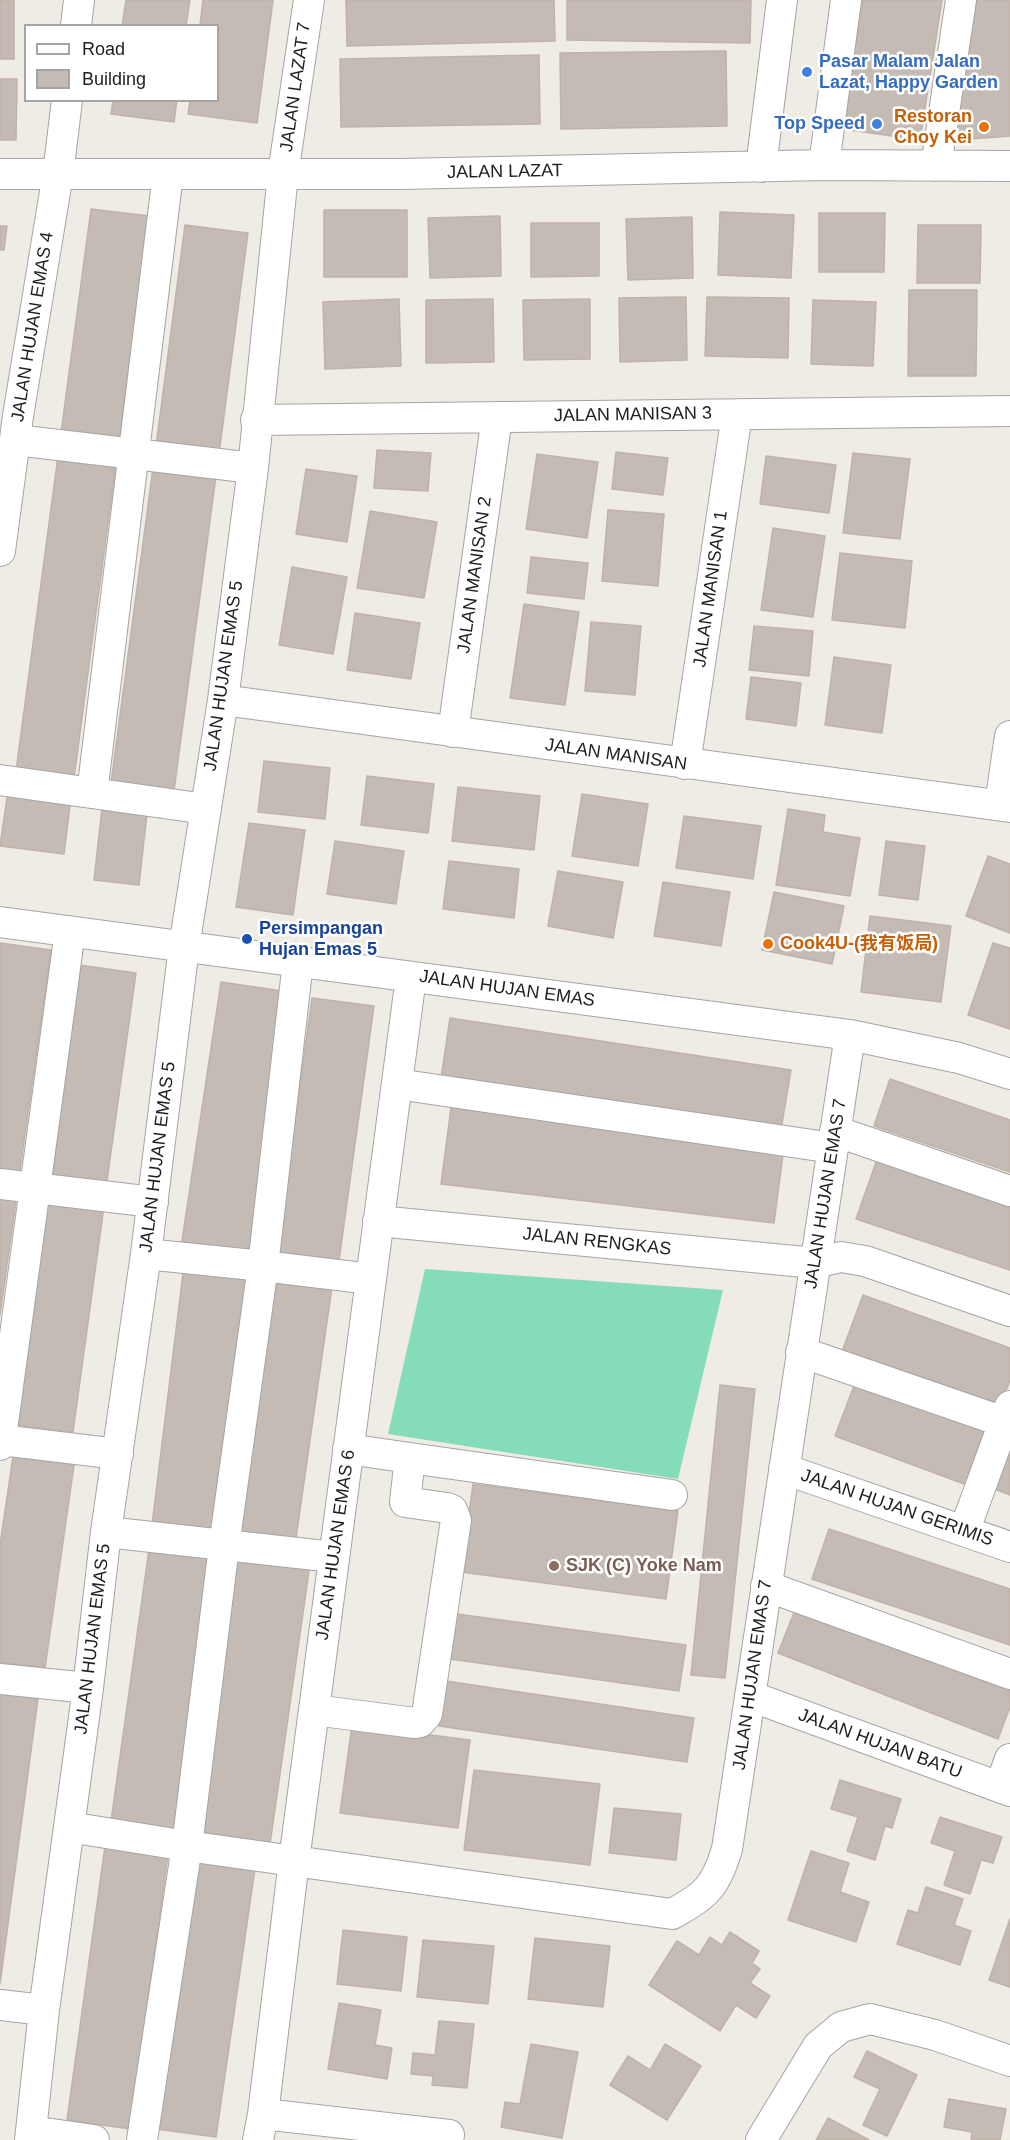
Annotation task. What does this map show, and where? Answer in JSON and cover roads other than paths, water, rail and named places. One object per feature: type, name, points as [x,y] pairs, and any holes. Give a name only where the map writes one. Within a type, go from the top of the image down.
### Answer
[{"type":"street","points":[[76,24],[79,0]]},
{"type":"street","name":"JALAN LAZAT 7","points":[[283,174],[309,0]]},
{"type":"street","points":[[761,167],[782,0]]},
{"type":"street","points":[[824,165],[846,0]]},
{"type":"street","points":[[936,166],[961,0]]},
{"type":"street","name":"JALAN HUJAN EMAS 4","points":[[0,551],[11,424],[58,174],[67,102]]},
{"type":"street","name":"JALAN LAZAT","points":[[0,174],[412,174],[824,165],[1010,166]]},
{"type":"street","points":[[92,793],[168,174]]},
{"type":"street","name":"JALAN HUJAN EMAS 5","points":[[31,2135],[44,2010],[88,1688],[106,1532],[153,1202],[184,947],[223,700],[252,468],[283,174]]},
{"type":"street","name":"JALAN MANISAN 3","points":[[256,420],[1010,411]]},
{"type":"street","name":"JALAN MANISAN 1","points":[[685,764],[737,414]]},
{"type":"street","name":"JALAN MANISAN 2","points":[[453,732],[497,417]]},
{"type":"street","points":[[11,424],[133,454],[252,468]]},
{"type":"street","name":"JALAN MANISAN","points":[[223,700],[1005,806]]},
{"type":"street","points":[[1005,806],[1010,736]]},
{"type":"street","points":[[0,780],[206,808]]},
{"type":"street","name":"JALAN HUJAN EMAS","points":[[0,922],[850,1035],[959,1058],[1010,1074]]},
{"type":"street","points":[[70,931],[0,1442],[118,1454]]},
{"type":"street","points":[[142,2140],[187,1846],[224,1546],[263,1266],[298,962]]},
{"type":"street","name":"JALAN HUJAN EMAS 6","points":[[411,977],[261,2127],[449,2135]]},
{"type":"street","name":"JALAN HUJAN EMAS 7","points":[[69,1827],[187,1846],[672,1914],[696,1901],[711,1886],[720,1870],[727,1849],[850,1035]]},
{"type":"street","points":[[397,1084],[834,1140],[1010,1191]]},
{"type":"street","points":[[0,1184],[153,1202]]},
{"type":"street","name":"JALAN RENGKAS","points":[[378,1221],[815,1263],[841,1257],[865,1261],[1010,1311]]},
{"type":"street","points":[[146,1254],[371,1279]]},
{"type":"street","points":[[801,1352],[1008,1418],[965,1529]]},
{"type":"street","points":[[348,1449],[672,1495]]},
{"type":"street","points":[[314,1710],[414,1723],[420,1722],[427,1714],[456,1520],[452,1510],[447,1508],[405,1502],[410,1458]]},
{"type":"street","name":"JALAN HUJAN GERIMIS","points":[[784,1469],[1010,1546]]},
{"type":"street","points":[[106,1532],[334,1557]]},
{"type":"street","points":[[766,1586],[1010,1674]]},
{"type":"street","points":[[0,1679],[88,1688]]},
{"type":"street","name":"JALAN HUJAN BATU","points":[[750,1696],[1005,1789]]},
{"type":"street","points":[[1005,1789],[1010,1759]]},
{"type":"street","points":[[0,2005],[44,2010]]},
{"type":"street","points":[[761,2140],[818,2046],[841,2027],[870,2019],[935,2035],[1010,2061]]},
{"type":"street","points":[[31,2135],[94,2140]]},
{"type":"place","name":"Pasar Malam Jalan Lazat, Happy Garden","points":[[807,72]]},
{"type":"place","name":"Top Speed","points":[[877,124]]},
{"type":"place","name":"Restoran Choy Kei","points":[[984,127]]},
{"type":"place","name":"Persimpangan Hujan Emas 5","points":[[247,939]]},
{"type":"place","name":"Cook4U-(我有饭局)","points":[[768,944]]},
{"type":"place","name":"SJK (C) Yoke Nam","points":[[554,1566]]}]
